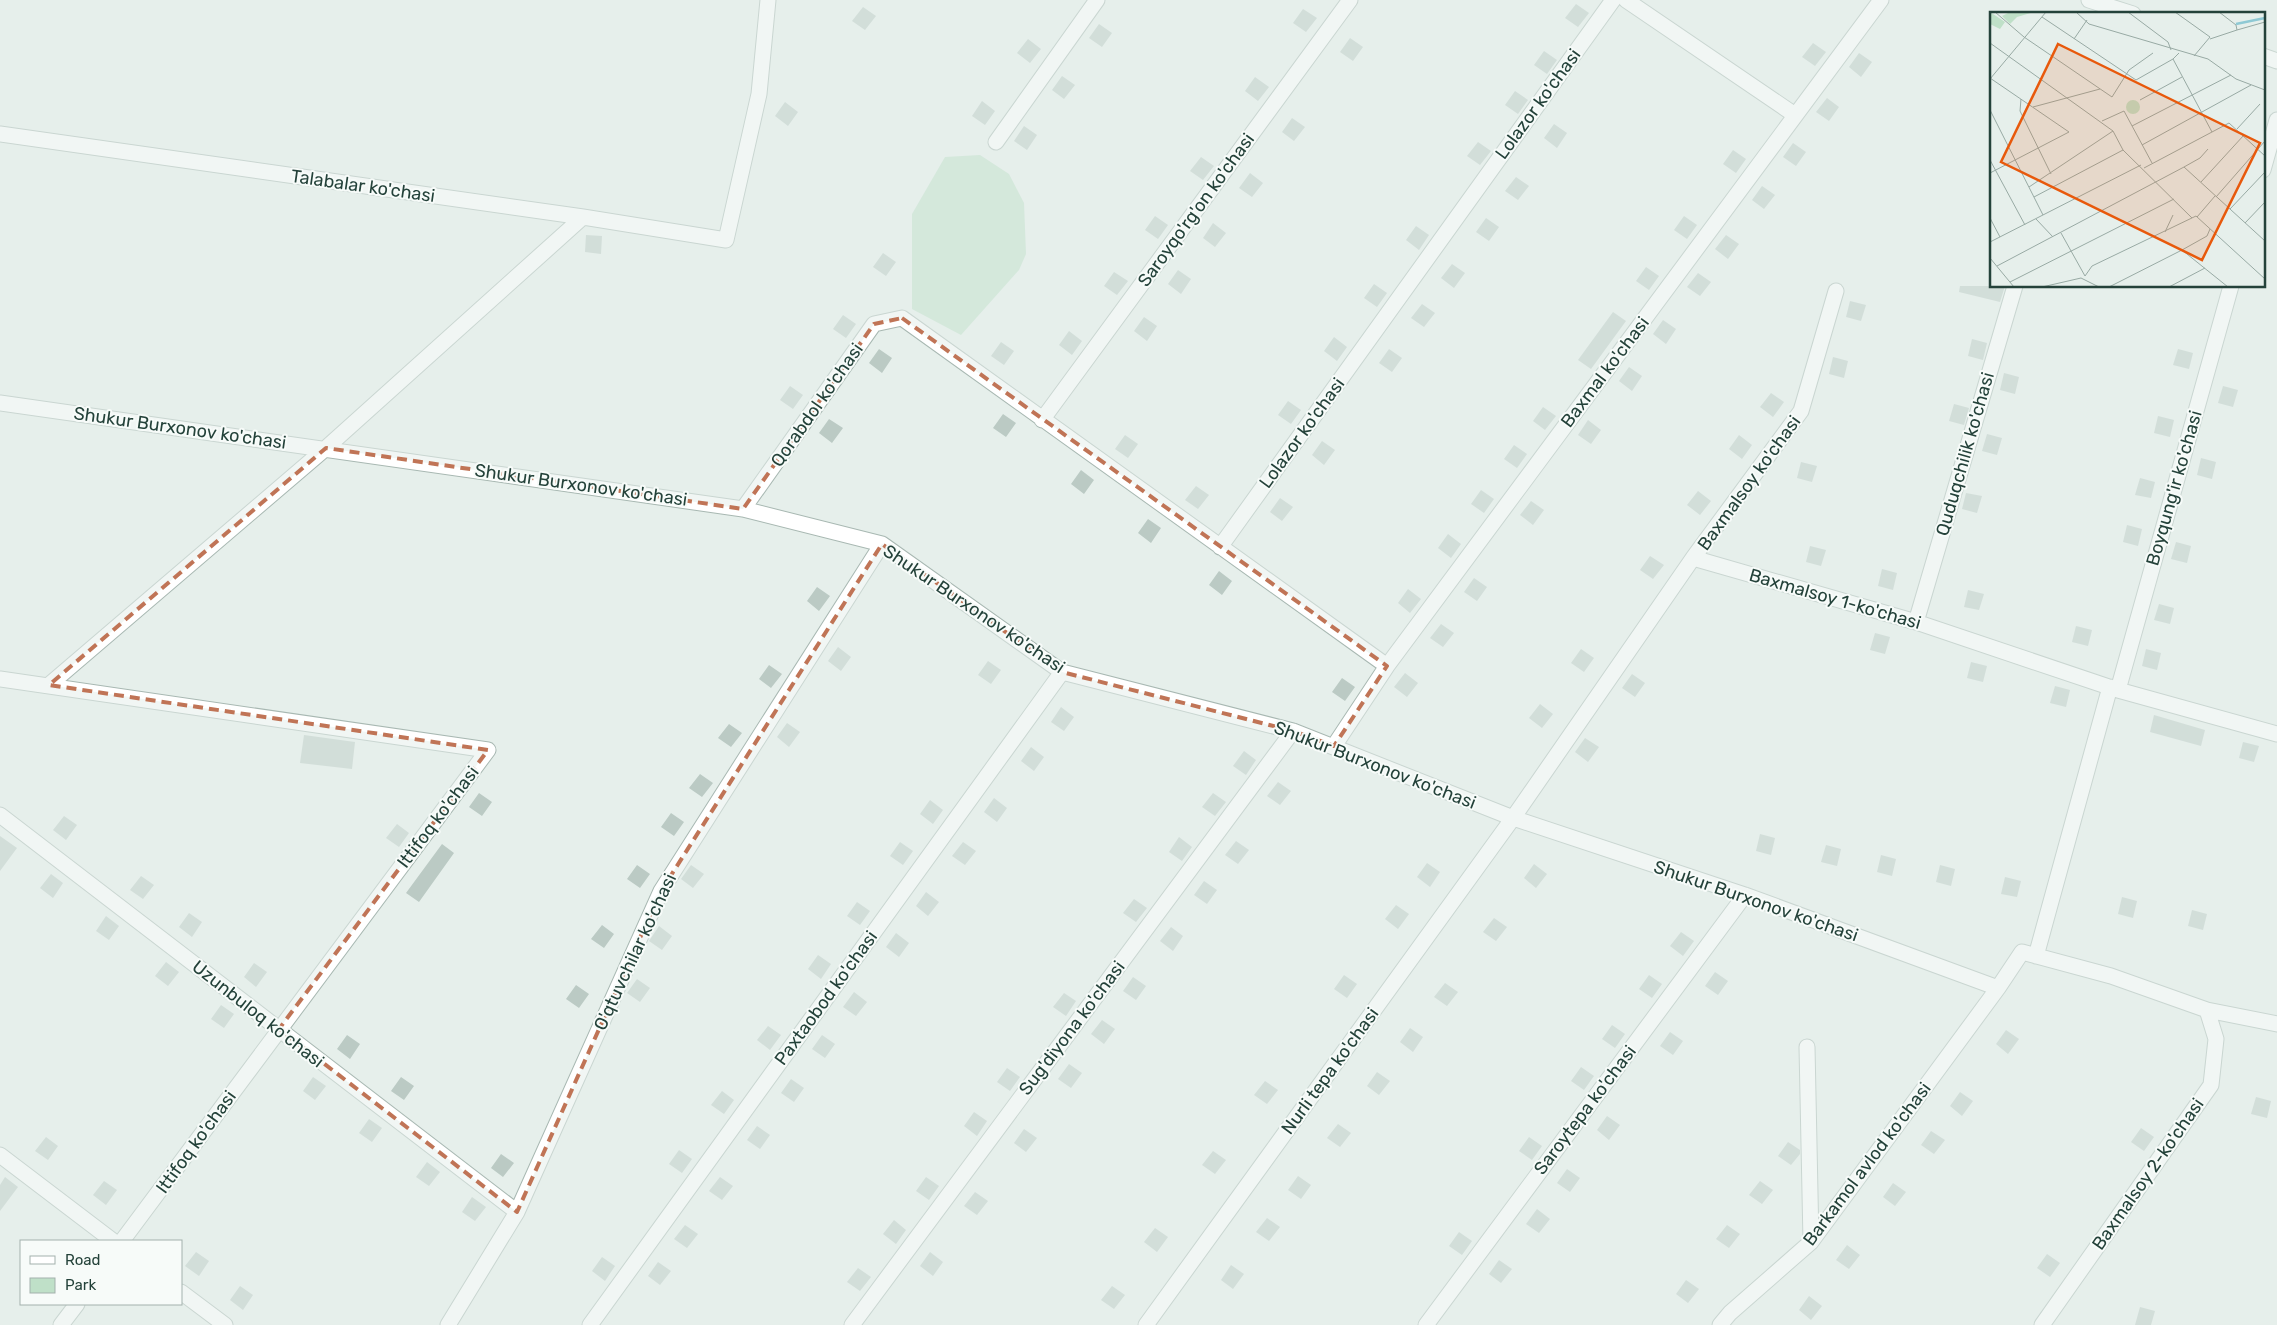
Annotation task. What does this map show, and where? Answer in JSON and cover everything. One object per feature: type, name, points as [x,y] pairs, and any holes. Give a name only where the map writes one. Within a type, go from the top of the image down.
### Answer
[{"type":"street","name":"Talabalar ko'chasi","points":[[0,134],[583,217],[726,240],[759,94],[768,0]]},
{"type":"street","points":[[996,142],[1097,0]]},
{"type":"street","name":"Saroyqo'rg'on ko'chasi","points":[[1042,420],[1350,0]]},
{"type":"street","name":"Lolazor ko'chasi","points":[[1220,547],[1613,0]]},
{"type":"street","points":[[1626,0],[1795,115]]},
{"type":"street","name":"Baxmal ko'chasi","points":[[1334,746],[1386,666],[1881,0]]},
{"type":"street","points":[[2094,5],[2124,12]]},
{"type":"street","points":[[2264,56],[2277,61]]},
{"type":"street","points":[[2264,166],[2277,120]]},
{"type":"street","points":[[0,679],[49,685],[326,448],[583,217]]},
{"type":"street","name":"Quduqchilik ko'chasi","points":[[1916,622],[2014,288]]},
{"type":"street","name":"Boyqung'ir ko'chasi","points":[[2036,956],[2230,288]]},
{"type":"street","name":"Baхmalsoy ko'chasi","points":[[1693,558],[1801,411],[1836,291]]},
{"type":"street","name":"Qorabdol ko'chasi","points":[[743,509],[874,324],[902,318],[1042,420]]},
{"type":"street","name":"Shukur Burxonov ko'chasi","points":[[0,403],[743,509],[882,544],[1062,672],[1293,731],[1513,818],[1745,895],[1998,988]]},
{"type":"street","points":[[1042,420],[1386,666]]},
{"type":"street","name":"O'qtuvchilar ko'chasi","points":[[448,1325],[517,1212],[660,891],[882,544]]},
{"type":"street","points":[[1513,818],[1693,558]]},
{"type":"street","name":"Baxmalsoy 1-ko'chasi","points":[[1693,558],[1916,622],[2114,689],[2277,734]]},
{"type":"street","name":"Paxtaobod ko'chasi","points":[[590,1325],[1062,672]]},
{"type":"street","name":"Ittifoq ko'chasi","points":[[49,685],[488,750],[123,1240]]},
{"type":"street","name":"Sug'diyona ko'chasi","points":[[852,1325],[1293,731]]},
{"type":"street","name":"Uzunbuloq ko'chasi","points":[[0,815],[517,1212]]},
{"type":"street","name":"Nurli tepa ko'chasi","points":[[1146,1325],[1513,818]]},
{"type":"street","name":"Saroytepa ko'chasi","points":[[1426,1325],[1745,895]]},
{"type":"street","points":[[1998,988],[2022,952],[2111,976],[2207,1010],[2277,1024]]},
{"type":"street","name":"Barkamol avlod ko'chasi","points":[[1720,1325],[1730,1313],[1812,1242],[1998,988]]},
{"type":"street","name":"Baxmalsoy 2-ko'chasi","points":[[2042,1325],[2211,1085],[2216,1039],[2207,1010]]},
{"type":"street","points":[[1807,1047],[1812,1242]]},
{"type":"street","points":[[0,1155],[112,1240]]},
{"type":"street","points":[[182,1293],[225,1325]]},
{"type":"street","points":[[61,1325],[76,1305]]},
{"type":"highlighted area","points":[[902,318],[1387,666],[1334,746],[1293,731],[1062,672],[882,544],[661,891],[517,1212],[279,1029],[488,750],[49,685],[326,448],[743,509],[874,324]]},
{"type":"green space","points":[[980,155],[1009,174],[1024,203],[1026,254],[1019,270],[961,335],[912,309],[912,214],[945,157]]},
{"type":"building","points":[[1576,4],[1589,13],[1578,27],[1565,18]]},
{"type":"building","points":[[863,7],[876,16],[865,30],[852,21]]},
{"type":"building","points":[[1303,9],[1317,18],[1306,32],[1293,23]]},
{"type":"building","points":[[1099,24],[1112,33],[1102,47],[1089,38]]},
{"type":"building","points":[[1350,38],[1363,47],[1353,61],[1340,52]]},
{"type":"building","points":[[1028,39],[1041,49],[1030,63],[1017,53]]},
{"type":"building","points":[[1813,43],[1826,52],[1815,66],[1802,57]]},
{"type":"building","points":[[1544,51],[1557,60],[1547,74],[1534,65]]},
{"type":"building","points":[[1859,53],[1872,62],[1861,77],[1849,67]]},
{"type":"building","points":[[1062,76],[1075,85],[1064,99],[1052,90]]},
{"type":"building","points":[[1255,77],[1269,87],[1258,101],[1245,91]]},
{"type":"building","points":[[1515,91],[1528,100],[1518,114],[1505,105]]},
{"type":"building","points":[[1827,98],[1839,107],[1829,121],[1816,112]]},
{"type":"building","points":[[982,101],[995,111],[985,125],[972,116]]},
{"type":"building","points":[[785,102],[798,112],[788,126],[775,116]]},
{"type":"building","points":[[1292,118],[1305,127],[1294,141],[1282,132]]},
{"type":"building","points":[[1554,124],[1567,133],[1557,148],[1544,138]]},
{"type":"building","points":[[1024,126],[1037,135],[1027,150],[1014,141]]},
{"type":"building","points":[[1478,142],[1491,151],[1480,165],[1467,156]]},
{"type":"building","points":[[1793,143],[1806,152],[1796,166],[1783,157]]},
{"type":"building","points":[[1733,150],[1746,159],[1736,173],[1723,164]]},
{"type":"building","points":[[1201,157],[1214,166],[1203,180],[1190,171]]},
{"type":"building","points":[[1250,173],[1263,183],[1252,197],[1239,188]]},
{"type":"building","points":[[1516,177],[1529,186],[1518,200],[1505,191]]},
{"type":"building","points":[[1762,186],[1775,195],[1764,209],[1752,200]]},
{"type":"building","points":[[1155,216],[1168,225],[1158,239],[1145,230]]},
{"type":"building","points":[[1684,216],[1697,225],[1687,239],[1674,230]]},
{"type":"building","points":[[1486,218],[1499,227],[1489,241],[1476,232]]},
{"type":"building","points":[[1213,223],[1226,233],[1215,247],[1203,238]]},
{"type":"building","points":[[1416,226],[1429,235],[1419,250],[1406,240]]},
{"type":"building","points":[[586,235],[602,236],[601,254],[585,252]]},
{"type":"building","points":[[1726,235],[1739,244],[1728,259],[1715,249]]},
{"type":"building","points":[[883,253],[896,262],[886,276],[873,267]]},
{"type":"building","points":[[1452,264],[1465,273],[1454,288],[1441,278]]},
{"type":"building","points":[[1646,267],[1659,276],[1649,290],[1636,281]]},
{"type":"building","points":[[1178,270],[1191,279],[1181,294],[1168,284]]},
{"type":"building","points":[[1114,272],[1128,281],[1117,295],[1104,286]]},
{"type":"building","points":[[1698,273],[1711,282],[1700,296],[1687,287]]},
{"type":"building","points":[[1374,284],[1387,293],[1377,307],[1364,298]]},
{"type":"building","points":[[1960,286],[2004,288],[2000,302],[1959,292]]},
{"type":"building","points":[[1850,301],[1866,305],[1861,321],[1846,317]]},
{"type":"building","points":[[1422,304],[1435,313],[1424,327],[1411,318]]},
{"type":"building","points":[[1613,312],[1626,321],[1591,369],[1578,360]]},
{"type":"building","points":[[843,315],[856,324],[846,338],[833,329]]},
{"type":"building","points":[[1144,317],[1157,326],[1147,341],[1134,331]]},
{"type":"building","points":[[1663,320],[1676,329],[1666,344],[1653,334]]},
{"type":"building","points":[[1069,331],[1082,341],[1072,355],[1059,345]]},
{"type":"building","points":[[1334,337],[1347,347],[1337,361],[1324,351]]},
{"type":"building","points":[[1972,339],[1987,343],[1983,360],[1968,356]]},
{"type":"building","points":[[1001,342],[1014,351],[1004,365],[991,356]]},
{"type":"building","points":[[879,349],[892,358],[882,373],[869,363]]},
{"type":"building","points":[[1389,349],[1402,358],[1392,372],[1379,363]]},
{"type":"building","points":[[2178,349],[2193,353],[2189,369],[2173,365]]},
{"type":"building","points":[[1833,357],[1848,361],[1844,378],[1829,374]]},
{"type":"building","points":[[1629,367],[1642,376],[1632,391],[1619,381]]},
{"type":"building","points":[[2004,373],[2019,377],[2015,394],[2000,390]]},
{"type":"building","points":[[790,386],[803,395],[793,409],[780,400]]},
{"type":"building","points":[[2223,386],[2238,390],[2233,407],[2218,403]]},
{"type":"building","points":[[1771,393],[1784,402],[1773,417],[1760,407]]},
{"type":"building","points":[[1288,401],[1301,410],[1291,424],[1278,415]]},
{"type":"building","points":[[1954,404],[1969,408],[1964,425],[1949,421]]},
{"type":"building","points":[[1543,407],[1556,416],[1545,430],[1533,421]]},
{"type":"building","points":[[1003,414],[1016,423],[1006,437],[993,428]]},
{"type":"building","points":[[2158,416],[2174,420],[2170,437],[2154,433]]},
{"type":"building","points":[[829,419],[843,428],[832,443],[819,433]]},
{"type":"building","points":[[1588,420],[1601,430],[1591,444],[1578,435]]},
{"type":"building","points":[[1987,434],[2002,438],[1997,455],[1982,451]]},
{"type":"building","points":[[1125,435],[1138,444],[1128,458],[1115,449]]},
{"type":"building","points":[[1739,435],[1752,445],[1742,459],[1729,449]]},
{"type":"building","points":[[1322,441],[1335,450],[1324,465],[1312,455]]},
{"type":"building","points":[[1514,445],[1527,454],[1517,468],[1504,459]]},
{"type":"building","points":[[2201,458],[2216,462],[2212,479],[2197,475]]},
{"type":"building","points":[[1801,462],[1817,466],[1812,482],[1797,478]]},
{"type":"building","points":[[1081,470],[1094,480],[1084,494],[1071,484]]},
{"type":"building","points":[[2140,478],[2155,482],[2151,498],[2135,495]]},
{"type":"building","points":[[1196,486],[1209,495],[1198,509],[1185,500]]},
{"type":"building","points":[[1481,490],[1494,499],[1484,513],[1471,504]]},
{"type":"building","points":[[1698,491],[1711,501],[1700,515],[1687,505]]},
{"type":"building","points":[[1966,493],[1982,496],[1977,513],[1962,509]]},
{"type":"building","points":[[1280,498],[1293,507],[1282,521],[1270,512]]},
{"type":"building","points":[[1531,501],[1544,510],[1533,525],[1520,515]]},
{"type":"building","points":[[1148,519],[1161,528],[1151,543],[1138,533]]},
{"type":"building","points":[[2127,525],[2142,529],[2138,546],[2123,542]]},
{"type":"building","points":[[1448,534],[1461,544],[1451,558],[1438,548]]},
{"type":"building","points":[[2176,542],[2191,546],[2187,563],[2171,559]]},
{"type":"building","points":[[1810,546],[1826,550],[1821,566],[1806,562]]},
{"type":"building","points":[[1650,556],[1664,565],[1653,579],[1640,570]]},
{"type":"building","points":[[1882,569],[1897,573],[1893,590],[1878,586]]},
{"type":"building","points":[[1219,571],[1232,581],[1222,595],[1209,585]]},
{"type":"building","points":[[1474,578],[1487,587],[1477,601],[1464,592]]},
{"type":"building","points":[[817,587],[830,596],[819,611],[807,601]]},
{"type":"building","points":[[1408,589],[1421,599],[1410,613],[1398,603]]},
{"type":"building","points":[[1968,590],[1984,594],[1979,610],[1964,607]]},
{"type":"building","points":[[2159,604],[2174,608],[2170,624],[2154,620]]},
{"type":"building","points":[[1441,624],[1454,633],[1443,647],[1430,638]]},
{"type":"building","points":[[2076,626],[2092,630],[2088,646],[2072,642]]},
{"type":"building","points":[[1875,633],[1890,637],[1885,654],[1870,650]]},
{"type":"building","points":[[838,647],[851,657],[841,671],[828,661]]},
{"type":"building","points":[[1581,649],[1594,658],[1584,672],[1571,663]]},
{"type":"building","points":[[2146,649],[2161,653],[2157,670],[2142,666]]},
{"type":"building","points":[[988,661],[1001,670],[991,684],[978,675]]},
{"type":"building","points":[[1971,662],[1987,666],[1983,682],[1967,678]]},
{"type":"building","points":[[769,665],[782,674],[771,688],[759,679]]},
{"type":"building","points":[[1405,673],[1418,683],[1407,697],[1394,687]]},
{"type":"building","points":[[1632,674],[1645,683],[1635,697],[1622,688]]},
{"type":"building","points":[[1342,678],[1355,687],[1345,701],[1332,692]]},
{"type":"building","points":[[2055,686],[2070,690],[2066,707],[2050,703]]},
{"type":"building","points":[[1540,704],[1553,714],[1542,728],[1529,718]]},
{"type":"building","points":[[1061,707],[1074,717],[1064,731],[1051,722]]},
{"type":"building","points":[[2154,715],[2205,730],[2201,746],[2150,732]]},
{"type":"building","points":[[787,723],[800,732],[789,747],[777,737]]},
{"type":"building","points":[[729,724],[742,733],[731,747],[718,738]]},
{"type":"building","points":[[304,735],[355,742],[352,769],[300,763]]},
{"type":"building","points":[[1585,738],[1599,747],[1588,762],[1575,752]]},
{"type":"building","points":[[2243,742],[2259,746],[2254,762],[2239,758]]},
{"type":"building","points":[[1031,747],[1044,757],[1034,771],[1021,761]]},
{"type":"building","points":[[1244,751],[1256,760],[1246,775],[1233,766]]},
{"type":"building","points":[[700,774],[713,783],[702,797],[689,788]]},
{"type":"building","points":[[1278,782],[1291,791],[1280,805],[1267,796]]},
{"type":"building","points":[[479,793],[492,802],[482,816],[469,807]]},
{"type":"building","points":[[1213,793],[1226,802],[1215,816],[1202,807]]},
{"type":"building","points":[[994,798],[1007,808],[997,822],[984,812]]},
{"type":"building","points":[[930,800],[943,810],[933,824],[920,814]]},
{"type":"building","points":[[671,813],[684,822],[674,836],[661,827]]},
{"type":"building","points":[[64,816],[77,825],[66,840],[53,830]]},
{"type":"building","points":[[397,824],[409,833],[399,847],[386,838]]},
{"type":"building","points":[[1760,834],[1775,838],[1771,855],[1756,851]]},
{"type":"building","points":[[0,836],[17,848],[0,871]]},
{"type":"building","points":[[1179,837],[1192,847],[1182,861],[1169,852]]},
{"type":"building","points":[[1236,841],[1249,850],[1238,864],[1225,855]]},
{"type":"building","points":[[900,842],[913,851],[903,865],[890,856]]},
{"type":"building","points":[[963,842],[976,851],[965,865],[952,856]]},
{"type":"building","points":[[442,844],[454,853],[419,902],[406,893]]},
{"type":"building","points":[[1826,845],[1841,849],[1837,866],[1821,862]]},
{"type":"building","points":[[1881,855],[1896,859],[1892,876],[1877,872]]},
{"type":"building","points":[[1427,863],[1440,872],[1430,887],[1417,877]]},
{"type":"building","points":[[1534,864],[1547,874],[1536,888],[1524,878]]},
{"type":"building","points":[[637,865],[650,874],[640,888],[627,879]]},
{"type":"building","points":[[691,865],[704,874],[693,888],[681,879]]},
{"type":"building","points":[[1940,865],[1955,869],[1951,886],[1936,882]]},
{"type":"building","points":[[51,874],[63,883],[53,898],[40,888]]},
{"type":"building","points":[[141,876],[154,885],[143,899],[130,890]]},
{"type":"building","points":[[2005,877],[2021,881],[2017,897],[2001,894]]},
{"type":"building","points":[[1204,881],[1217,890],[1207,904],[1194,895]]},
{"type":"building","points":[[926,892],[939,902],[928,916],[916,906]]},
{"type":"building","points":[[2122,897],[2137,901],[2133,918],[2118,914]]},
{"type":"building","points":[[1134,899],[1147,908],[1136,922],[1123,913]]},
{"type":"building","points":[[857,902],[870,911],[860,925],[847,916]]},
{"type":"building","points":[[1396,905],[1409,914],[1398,929],[1385,919]]},
{"type":"building","points":[[2192,910],[2207,914],[2203,930],[2188,926]]},
{"type":"building","points":[[189,913],[202,922],[192,937],[179,927]]},
{"type":"building","points":[[106,916],[119,926],[109,940],[96,931]]},
{"type":"building","points":[[1494,918],[1507,927],[1496,941],[1483,932]]},
{"type":"building","points":[[602,925],[614,934],[604,948],[591,939]]},
{"type":"building","points":[[659,926],[672,936],[662,950],[649,941]]},
{"type":"building","points":[[1171,927],[1183,936],[1173,951],[1160,941]]},
{"type":"building","points":[[1681,932],[1694,941],[1683,956],[1670,946]]},
{"type":"building","points":[[896,933],[909,943],[899,957],[886,947]]},
{"type":"building","points":[[818,955],[831,964],[821,979],[808,969]]},
{"type":"building","points":[[166,962],[179,972],[168,986],[155,976]]},
{"type":"building","points":[[254,963],[267,972],[256,987],[244,977]]},
{"type":"building","points":[[1715,972],[1728,981],[1718,995],[1705,986]]},
{"type":"building","points":[[1344,975],[1357,984],[1347,998],[1334,989]]},
{"type":"building","points":[[1649,975],[1662,984],[1652,998],[1639,989]]},
{"type":"building","points":[[1133,977],[1146,986],[1136,1000],[1123,991]]},
{"type":"building","points":[[637,979],[650,988],[640,1002],[627,993]]},
{"type":"building","points":[[1445,983],[1458,992],[1447,1006],[1434,997]]},
{"type":"building","points":[[576,985],[589,994],[579,1008],[566,999]]},
{"type":"building","points":[[854,992],[867,1002],[856,1016],[843,1007]]},
{"type":"building","points":[[1064,993],[1076,1001],[1066,1016],[1053,1007]]},
{"type":"building","points":[[221,1005],[234,1014],[224,1028],[211,1019]]},
{"type":"building","points":[[1102,1020],[1115,1029],[1104,1044],[1091,1034]]},
{"type":"building","points":[[1612,1025],[1625,1034],[1615,1048],[1602,1039]]},
{"type":"building","points":[[768,1026],[781,1035],[770,1050],[757,1040]]},
{"type":"building","points":[[1410,1028],[1423,1037],[1413,1052],[1400,1042]]},
{"type":"building","points":[[2006,1030],[2019,1039],[2008,1054],[1996,1044]]},
{"type":"building","points":[[1670,1032],[1683,1041],[1673,1055],[1660,1046]]},
{"type":"building","points":[[347,1035],[360,1044],[350,1059],[337,1049]]},
{"type":"building","points":[[822,1035],[835,1044],[825,1058],[812,1049]]},
{"type":"building","points":[[1069,1064],[1082,1073],[1071,1088],[1058,1079]]},
{"type":"building","points":[[1581,1067],[1594,1076],[1584,1090],[1571,1081]]},
{"type":"building","points":[[1007,1068],[1020,1077],[1010,1091],[997,1082]]},
{"type":"building","points":[[1377,1072],[1390,1081],[1379,1095],[1367,1086]]},
{"type":"building","points":[[313,1077],[326,1086],[315,1100],[303,1091]]},
{"type":"building","points":[[401,1077],[414,1086],[404,1100],[391,1091]]},
{"type":"building","points":[[791,1079],[804,1088],[794,1102],[781,1093]]},
{"type":"building","points":[[1265,1081],[1278,1090],[1267,1104],[1254,1095]]},
{"type":"building","points":[[722,1091],[734,1100],[724,1114],[711,1105]]},
{"type":"building","points":[[1960,1092],[1973,1101],[1962,1116],[1950,1106]]},
{"type":"building","points":[[2256,1097],[2271,1101],[2267,1118],[2251,1114]]},
{"type":"building","points":[[974,1112],[987,1121],[977,1136],[964,1126]]},
{"type":"building","points":[[1607,1116],[1620,1125],[1609,1140],[1597,1130]]},
{"type":"building","points":[[369,1119],[382,1128],[372,1142],[359,1133]]},
{"type":"building","points":[[1338,1124],[1351,1133],[1340,1147],[1327,1138]]},
{"type":"building","points":[[757,1126],[770,1135],[760,1149],[747,1140]]},
{"type":"building","points":[[2141,1128],[2154,1137],[2144,1151],[2131,1142]]},
{"type":"building","points":[[1024,1129],[1037,1138],[1026,1152],[1014,1143]]},
{"type":"building","points":[[1931,1131],[1945,1140],[1934,1154],[1921,1145]]},
{"type":"building","points":[[46,1137],[58,1146],[48,1160],[35,1151]]},
{"type":"building","points":[[1529,1137],[1542,1146],[1532,1160],[1519,1151]]},
{"type":"building","points":[[1788,1142],[1800,1150],[1800,1154],[1791,1165],[1778,1156]]},
{"type":"building","points":[[679,1150],[692,1159],[682,1173],[669,1164]]},
{"type":"building","points":[[1213,1151],[1226,1160],[1215,1174],[1202,1165]]},
{"type":"building","points":[[501,1154],[514,1163],[503,1177],[491,1168]]},
{"type":"building","points":[[427,1162],[440,1172],[429,1186],[416,1177]]},
{"type":"building","points":[[1567,1169],[1580,1178],[1570,1192],[1557,1183]]},
{"type":"building","points":[[1298,1176],[1311,1185],[1301,1199],[1288,1190]]},
{"type":"building","points":[[5,1177],[18,1187],[0,1211],[0,1185]]},
{"type":"building","points":[[720,1177],[733,1186],[722,1200],[709,1191]]},
{"type":"building","points":[[926,1177],[939,1186],[929,1200],[916,1191]]},
{"type":"building","points":[[104,1181],[117,1190],[106,1205],[93,1195]]},
{"type":"building","points":[[1760,1181],[1773,1190],[1762,1204],[1749,1195]]},
{"type":"building","points":[[1893,1183],[1906,1192],[1895,1206],[1883,1197]]},
{"type":"building","points":[[975,1192],[988,1201],[977,1215],[964,1206]]},
{"type":"building","points":[[472,1197],[486,1207],[475,1221],[462,1212]]},
{"type":"building","points":[[1537,1209],[1550,1219],[1539,1233],[1526,1224]]},
{"type":"building","points":[[1267,1218],[1280,1227],[1269,1241],[1256,1232]]},
{"type":"building","points":[[894,1220],[906,1230],[896,1244],[883,1234]]},
{"type":"building","points":[[685,1225],[698,1234],[687,1248],[674,1239]]},
{"type":"building","points":[[1727,1225],[1740,1234],[1729,1248],[1716,1239]]},
{"type":"building","points":[[1155,1228],[1168,1237],[1157,1252],[1144,1242]]},
{"type":"building","points":[[1459,1232],[1472,1241],[1462,1255],[1449,1246]]},
{"type":"building","points":[[1847,1245],[1860,1255],[1849,1269],[1836,1260]]},
{"type":"building","points":[[196,1252],[209,1261],[199,1276],[185,1266]]},
{"type":"building","points":[[930,1252],[943,1262],[933,1276],[920,1266]]},
{"type":"building","points":[[2047,1254],[2060,1263],[2050,1277],[2037,1268]]},
{"type":"building","points":[[602,1257],[615,1266],[605,1281],[592,1271]]},
{"type":"building","points":[[1499,1260],[1512,1269],[1501,1283],[1489,1274]]},
{"type":"building","points":[[658,1262],[671,1271],[660,1285],[648,1276]]},
{"type":"building","points":[[1231,1265],[1244,1274],[1233,1289],[1221,1280]]},
{"type":"building","points":[[858,1268],[871,1277],[860,1291],[847,1282]]},
{"type":"building","points":[[1686,1280],[1699,1289],[1688,1303],[1676,1294]]},
{"type":"building","points":[[240,1286],[253,1295],[243,1310],[230,1300]]},
{"type":"building","points":[[1112,1286],[1125,1295],[1114,1309],[1101,1300]]},
{"type":"building","points":[[1809,1296],[1822,1306],[1811,1320],[1799,1310]]},
{"type":"building","points":[[2140,1307],[2155,1311],[2151,1325],[2135,1325]]}]
